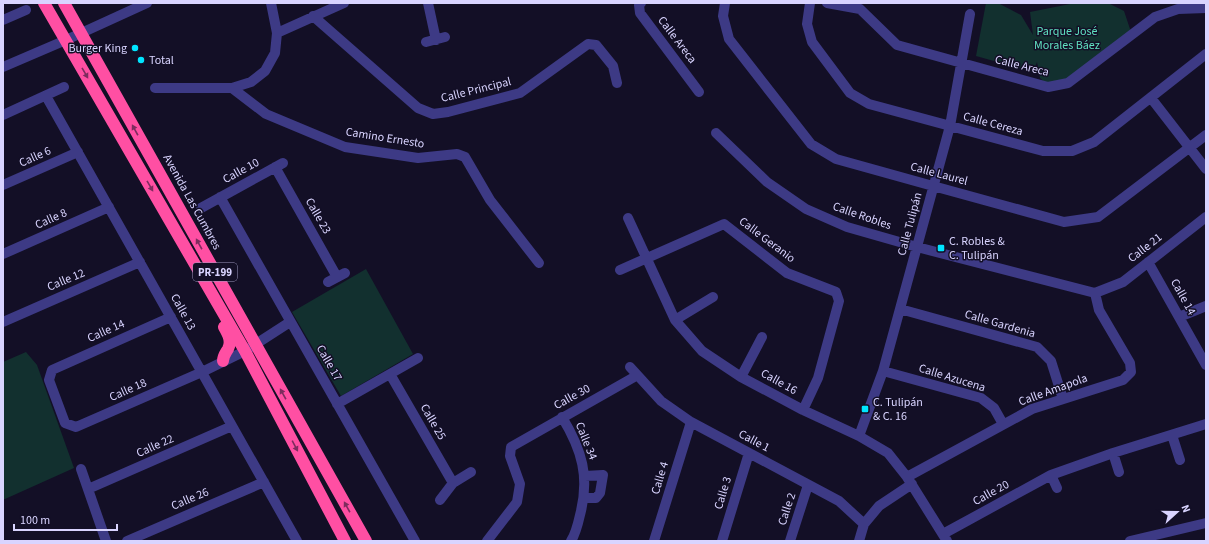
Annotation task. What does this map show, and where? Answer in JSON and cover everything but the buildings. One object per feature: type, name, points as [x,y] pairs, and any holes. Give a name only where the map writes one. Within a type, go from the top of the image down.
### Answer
[{"type":"highway","name":"PR-199","points":[[44,3],[245,351],[345,541]]},
{"type":"highway","name":"Avenida Las Cumbres","points":[[64,3],[366,541]]},
{"type":"highway","points":[[194,262],[192,266],[193,270],[229,338],[229,344],[223,357],[223,361]]},
{"type":"street","points":[[3,66],[66,40],[147,3]]},
{"type":"street","points":[[155,88],[232,88],[251,82],[265,71],[275,53],[277,33],[271,3]]},
{"type":"street","points":[[277,33],[344,3]]},
{"type":"street","points":[[428,3],[436,40]]},
{"type":"street","name":"Calle Areca","points":[[641,3],[639,5],[640,13],[699,92]]},
{"type":"street","name":"Calle Laurel","points":[[725,3],[723,16],[729,39],[811,144],[836,159],[1064,222],[1098,217],[1206,135]]},
{"type":"street","name":"Calle Cereza","points":[[810,3],[807,24],[812,42],[850,93],[869,104],[1043,151],[1072,151],[1094,142],[1206,54]]},
{"type":"street","name":"Calle Areca","points":[[827,3],[860,9],[897,45],[1048,87],[1068,83],[1155,17],[1178,9],[1206,8]]},
{"type":"street","points":[[3,20],[26,10]]},
{"type":"street","name":"Calle Tulipán","points":[[859,436],[883,371],[950,126],[970,14]]},
{"type":"street","name":"Calle Principal","points":[[313,16],[418,108],[433,114],[448,112],[520,93],[588,44],[596,46],[612,66],[617,83]]},
{"type":"street","points":[[3,115],[64,87]]},
{"type":"street","name":"Camino Ernesto","points":[[232,88],[266,114],[345,147],[418,158],[457,154],[465,157],[490,200],[539,263]]},
{"type":"street","name":"Calle 13","points":[[46,96],[264,482],[293,540]]},
{"type":"street","points":[[1151,98],[1206,169]]},
{"type":"street","name":"Calle Robles","points":[[716,133],[767,182],[806,209],[847,227],[1095,294]]},
{"type":"street","name":"Calle 6","points":[[3,185],[78,152]]},
{"type":"street","name":"Calle 10","points":[[200,208],[279,165]]},
{"type":"street","name":"Calle 23","points":[[279,165],[337,277]]},
{"type":"street","name":"Calle 17","points":[[220,198],[415,541]]},
{"type":"street","name":"Calle 8","points":[[3,254],[109,207]]},
{"type":"street","name":"Calle 21","points":[[1095,294],[1123,282],[1206,217]]},
{"type":"street","name":"Calle 16","points":[[628,218],[675,320],[702,351],[741,376],[803,410],[859,436],[888,453],[910,480],[945,538]]},
{"type":"street","name":"Calle Geranio","points":[[620,270],[724,224],[787,273],[836,292],[839,301],[818,378],[803,410]]},
{"type":"street","name":"Calle 12","points":[[3,322],[140,262]]},
{"type":"street","name":"Calle 14","points":[[1148,262],[1206,365]]},
{"type":"street","name":"Calle Amapola","points":[[910,480],[1003,424],[1032,409],[1123,380],[1131,372],[1130,363],[1099,310],[1095,294]]},
{"type":"street","points":[[675,320],[713,297]]},
{"type":"street","points":[[1179,317],[1206,306]]},
{"type":"street","name":"Calle Gardenia","points":[[900,309],[1037,347],[1051,361],[1063,399]]},
{"type":"street","name":"Calle 14","points":[[65,423],[49,380],[52,370],[171,317]]},
{"type":"street","name":"Calle 18","points":[[65,423],[76,427],[202,372],[245,351],[290,322]]},
{"type":"street","points":[[741,376],[762,337]]},
{"type":"street","points":[[337,404],[418,358]]},
{"type":"street","name":"Calle 1","points":[[630,367],[636,376],[661,401],[691,422],[839,501],[864,524]]},
{"type":"street","name":"Calle Azucena","points":[[883,371],[980,398],[994,408],[1003,424]]},
{"type":"street","name":"Calle 25","points":[[390,374],[453,483]]},
{"type":"street","name":"Calle 30","points":[[487,541],[518,502],[520,484],[510,456],[511,447],[636,376]]},
{"type":"street","name":"Calle 34","points":[[562,417],[570,430],[585,476],[584,498],[575,535],[571,541]]},
{"type":"street","name":"Calle 4","points":[[654,541],[691,422]]},
{"type":"street","name":"Calle 20","points":[[945,538],[1051,475],[1113,453],[1206,424]]},
{"type":"street","name":"Calle 22","points":[[88,489],[232,426]]},
{"type":"street","points":[[1172,435],[1180,460]]},
{"type":"street","name":"Calle 3","points":[[722,541],[749,453]]},
{"type":"street","points":[[1113,453],[1119,472]]},
{"type":"street","points":[[81,469],[106,541]]},
{"type":"street","points":[[440,500],[453,483],[471,472]]},
{"type":"street","points":[[584,498],[596,498],[600,493],[603,475],[585,476]]},
{"type":"street","points":[[1051,475],[1057,488]]},
{"type":"street","points":[[859,541],[864,524],[879,506],[910,480]]},
{"type":"street","name":"Calle 26","points":[[127,541],[264,482]]},
{"type":"street","name":"Calle 2","points":[[790,541],[808,485]]},
{"type":"street","points":[[1130,541],[1206,523]]},
{"type":"green space","name":"Parque José Morales Báez","points":[[986,3],[998,3],[1021,15],[1033,35],[1030,12],[1075,3],[1108,3],[1124,11],[1131,32],[1068,78],[1054,82],[1044,82],[1040,78],[1037,62],[1033,72],[976,56]]},
{"type":"green space","points":[[366,269],[413,354],[341,396],[292,312]]},
{"type":"green space","points":[[26,352],[37,365],[74,468],[3,499],[3,362]]},
{"type":"place","name":"Burger King","points":[[135,48]]},
{"type":"place","name":"Total","points":[[141,60]]},
{"type":"place","name":"C. Robles & C. Tulipán","points":[[941,248]]},
{"type":"place","name":"C. Tulipán & C. 16","points":[[865,409]]}]
